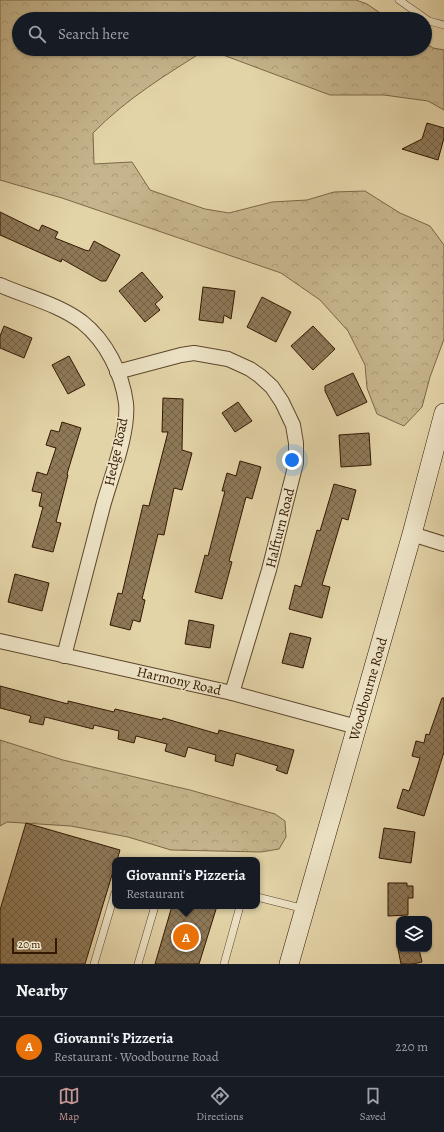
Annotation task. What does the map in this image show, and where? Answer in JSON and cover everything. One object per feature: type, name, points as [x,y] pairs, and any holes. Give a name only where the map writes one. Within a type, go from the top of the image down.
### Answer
[{"type":"main road","name":"Woodbourne Road","points":[[289,964],[412,534],[444,414]]},
{"type":"street","name":"Hedge Road","points":[[0,284],[67,312],[83,323],[103,343],[113,358],[123,388],[126,404],[119,452],[64,656]]},
{"type":"street","name":"Halfturn Road","points":[[117,372],[194,353],[228,359],[250,369],[272,387],[282,402],[293,425],[296,443],[296,463],[269,570],[232,693]]},
{"type":"street","points":[[412,534],[444,544]]},
{"type":"street","name":"Harmony Road","points":[[0,641],[232,693],[357,727]]},
{"type":"lane","points":[[399,0],[416,12]]},
{"type":"lane","points":[[432,22],[444,25]]},
{"type":"lane","points":[[260,898],[305,909]]},
{"type":"lane","points":[[94,964],[112,903]]},
{"type":"lane","points":[[138,964],[154,909]]},
{"type":"lane","points":[[224,964],[239,909]]},
{"type":"green space","points":[[0,0],[356,0],[367,4],[379,12],[12,12],[12,56],[196,56],[133,98],[93,133],[94,164],[132,162],[150,190],[205,209],[229,213],[272,202],[307,200],[334,192],[365,191],[400,213],[430,226],[444,245],[444,339],[430,377],[422,407],[404,426],[377,414],[367,388],[365,365],[348,331],[320,300],[281,273],[62,198],[0,180]]},
{"type":"green space","points":[[432,47],[444,50],[444,110],[428,101],[384,95],[330,95],[226,56],[432,56]]},
{"type":"green space","points":[[0,740],[63,760],[190,790],[275,814],[285,821],[286,837],[279,849],[261,852],[171,850],[128,837],[71,826],[7,822],[0,826]]},
{"type":"building","points":[[427,123],[444,128],[444,138],[438,160],[402,149],[422,139]]},
{"type":"building","points":[[0,212],[39,231],[42,225],[58,232],[55,238],[85,250],[89,251],[94,241],[120,255],[106,281],[101,281],[62,259],[61,262],[0,235]]},
{"type":"building","points":[[142,272],[163,297],[155,304],[160,310],[145,322],[119,291]]},
{"type":"building","points":[[203,287],[235,291],[231,319],[224,315],[223,323],[199,320]]},
{"type":"building","points":[[262,297],[291,312],[276,342],[247,327]]},
{"type":"building","points":[[4,326],[32,338],[24,358],[0,348],[0,336]]},
{"type":"building","points":[[313,326],[335,349],[313,370],[291,346]]},
{"type":"building","points":[[69,356],[85,385],[68,394],[52,365]]},
{"type":"building","points":[[353,373],[367,402],[337,416],[325,391],[325,386]]},
{"type":"building","points":[[163,398],[183,399],[182,450],[192,453],[182,490],[174,488],[164,535],[158,534],[142,599],[145,600],[140,622],[133,620],[130,630],[110,625],[118,593],[122,594],[143,505],[149,506],[168,432],[162,432]]},
{"type":"building","points":[[238,402],[252,421],[235,432],[222,413]]},
{"type":"building","points":[[62,422],[81,428],[67,474],[56,522],[61,523],[53,552],[32,547],[43,507],[39,506],[42,493],[32,491],[37,472],[47,475],[56,448],[46,445],[51,430],[59,432]]},
{"type":"building","points":[[369,433],[371,465],[341,467],[339,435]]},
{"type":"building","points":[[240,461],[261,467],[252,499],[246,497],[229,561],[232,562],[222,599],[195,592],[205,555],[208,556],[225,491],[222,491],[227,473],[236,476]]},
{"type":"building","points":[[334,484],[356,490],[348,520],[342,518],[322,585],[330,587],[322,618],[289,609],[295,585],[301,587],[317,530],[320,531]]},
{"type":"building","points":[[15,574],[49,583],[42,611],[8,602]]},
{"type":"building","points":[[189,620],[214,625],[210,648],[185,644]]},
{"type":"building","points":[[290,633],[311,638],[303,668],[282,663]]},
{"type":"building","points":[[0,686],[68,704],[68,701],[114,712],[115,709],[162,720],[163,718],[218,734],[219,730],[294,750],[287,774],[276,770],[278,766],[236,753],[233,766],[215,761],[216,755],[188,747],[185,757],[165,751],[167,744],[136,736],[134,743],[118,739],[119,731],[94,725],[93,729],[45,717],[43,725],[29,722],[31,716],[0,708]]},
{"type":"building","points":[[442,698],[444,698],[444,752],[424,816],[397,808],[403,789],[409,791],[420,758],[412,756],[416,741],[424,743],[426,734],[429,735]]},
{"type":"building","points":[[26,823],[120,850],[118,857],[112,857],[112,875],[85,964],[0,964],[0,910]]},
{"type":"building","points":[[384,828],[415,832],[411,863],[379,858]]},
{"type":"building","points":[[388,883],[407,883],[407,886],[413,886],[413,898],[408,898],[408,915],[388,916]]},
{"type":"building","points":[[171,909],[216,909],[199,964],[155,964]]},
{"type":"building","points":[[399,952],[420,952],[422,962],[401,964]]},
{"type":"place","name":"Giovanni's Pizzeria","points":[[186,937]]}]
